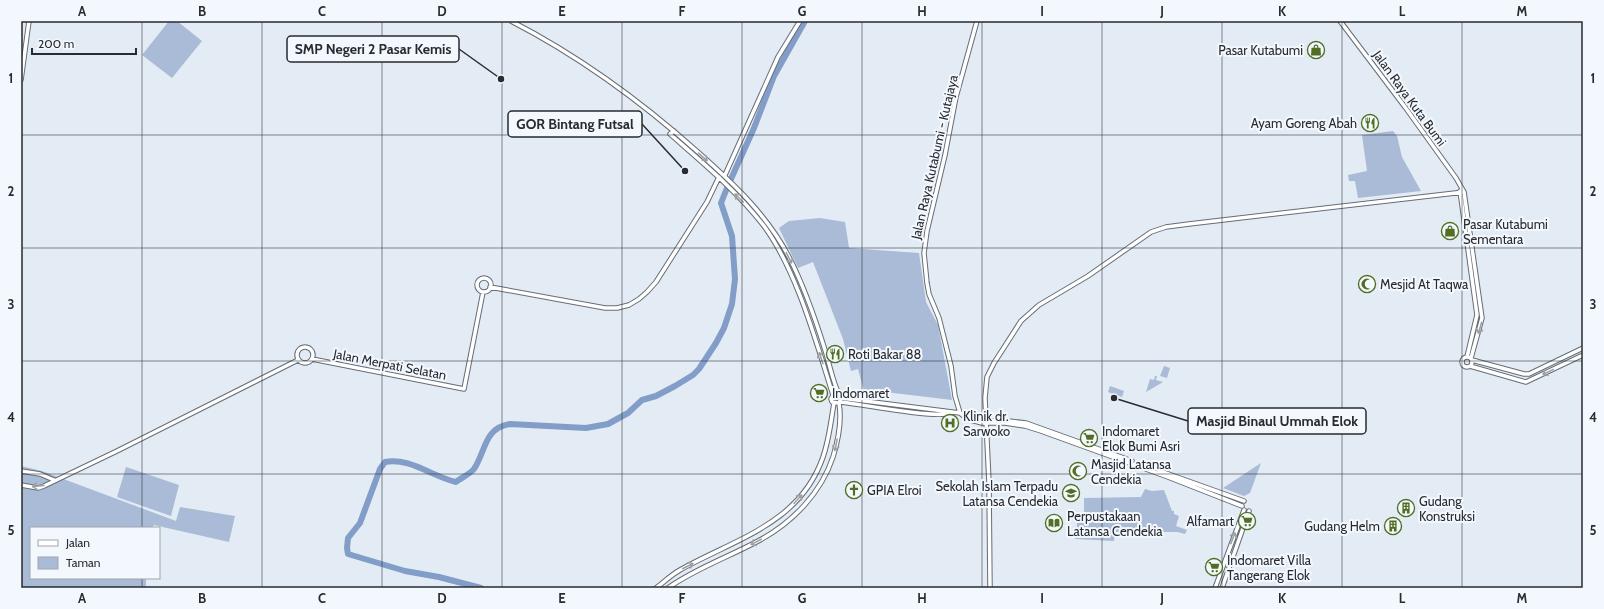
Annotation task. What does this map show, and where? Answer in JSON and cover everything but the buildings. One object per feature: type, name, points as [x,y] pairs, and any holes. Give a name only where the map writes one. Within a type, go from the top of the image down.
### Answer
[{"type":"street","points":[[21,80],[29,21]]},
{"type":"street","points":[[512,21],[584,64],[674,131],[725,175],[750,200],[770,224],[789,257],[803,288],[817,325],[840,400],[840,422],[835,451],[820,486],[804,507],[761,539],[691,573],[668,588]]},
{"type":"street","points":[[725,175],[778,57],[800,21]]},
{"type":"street","name":"Jalan Raya Kutabumi - Kutajaya","points":[[960,413],[955,396],[951,366],[939,318],[929,294],[924,254],[927,231],[945,155],[956,97],[977,21]]},
{"type":"street","name":"Jalan Raya Kuta Bumi","points":[[1340,21],[1406,107],[1456,178],[1462,193]]},
{"type":"street","points":[[656,588],[680,570],[743,540],[769,525],[797,501],[811,483],[823,458],[827,445],[834,403],[831,399],[833,395],[811,327],[783,259],[765,228],[745,204],[719,177],[670,134],[674,131]]},
{"type":"street","points":[[490,287],[605,308],[617,308],[629,304],[647,292],[656,282],[707,202],[719,177]]},
{"type":"street","points":[[1462,193],[1477,315],[1466,356],[1462,359],[1464,366],[1470,366],[1526,382],[1583,355]]},
{"type":"street","points":[[1462,193],[1482,318],[1470,366]]},
{"type":"street","points":[[990,588],[989,483],[985,423],[986,394],[990,370],[1021,321],[1039,306],[1088,276],[1151,232],[1192,223],[1462,193]]},
{"type":"street","points":[[765,228],[770,224]]},
{"type":"street","points":[[480,279],[487,279],[490,282],[490,287],[488,291],[483,292],[478,289],[477,286],[480,279]]},
{"type":"street","name":"Jalan Merpati Selatan","points":[[312,359],[464,389],[483,292]]},
{"type":"street","points":[[811,327],[817,325]]},
{"type":"street","points":[[304,348],[310,350],[312,353],[312,359],[310,362],[303,363],[298,360],[298,350],[304,348]]},
{"type":"street","points":[[1466,356],[1471,359],[1524,374],[1529,374],[1583,348]]},
{"type":"street","points":[[21,485],[38,488],[44,486],[298,360]]},
{"type":"street","points":[[833,395],[840,400],[947,414],[951,412],[960,413],[967,419],[985,423],[1004,422],[1025,426],[1065,438],[1243,503]]},
{"type":"street","points":[[834,403],[840,400]]},
{"type":"street","points":[[21,470],[40,474],[54,480]]},
{"type":"street","points":[[1215,588],[1244,510]]},
{"type":"street","points":[[1222,588],[1249,511]]},
{"type":"street","points":[[1220,575],[1225,577]]},
{"type":"green space","points":[[169,21],[177,21],[202,41],[172,78],[142,55]]},
{"type":"green space","points":[[1393,131],[1397,136],[1402,157],[1421,191],[1358,198],[1355,181],[1349,181],[1348,175],[1367,171],[1362,135]]},
{"type":"green space","points":[[820,218],[845,222],[849,248],[919,253],[926,302],[938,325],[952,400],[877,391],[870,393],[864,391],[858,369],[851,371],[843,339],[813,262],[798,268],[779,228],[789,221]]},
{"type":"green space","points":[[1164,366],[1170,368],[1167,378],[1160,376]]},
{"type":"green space","points":[[1155,376],[1157,376],[1156,380],[1163,382],[1146,392],[1150,379],[1154,380]]},
{"type":"green space","points":[[1110,386],[1124,391],[1122,397],[1108,392]]},
{"type":"green space","points":[[1261,463],[1250,493],[1244,496],[1223,488]]},
{"type":"green space","points":[[21,466],[42,471],[176,521],[180,507],[235,516],[229,542],[154,525],[153,527],[30,527],[30,579],[146,579],[146,588],[21,588]]},
{"type":"green space","points":[[126,467],[179,485],[171,516],[117,497]]},
{"type":"green space","points":[[1145,489],[1152,491],[1164,490],[1172,511],[1174,511],[1174,514],[1179,516],[1176,526],[1187,530],[1185,534],[1178,532],[1115,532],[1114,541],[1075,539],[1075,527],[1077,527],[1077,521],[1084,521],[1084,498],[1141,497]]},
{"type":"waterway","points":[[731,179],[754,128],[774,76],[805,21]]},
{"type":"waterway","points":[[481,588],[439,577],[405,571],[348,554],[348,538],[360,523],[380,469],[385,462],[403,462],[447,480],[456,482],[474,469],[490,435],[501,426],[510,424],[586,428],[608,424],[628,413],[642,400],[656,396],[693,375],[699,369],[716,343],[724,328],[732,304],[735,279],[732,236],[721,203],[727,188]]},
{"type":"place","name":"Pasar Kutabumi","points":[[1316,50]]},
{"type":"place","name":"SMP Negeri 2 Pasar Kemis","points":[[501,79]]},
{"type":"place","name":"Ayam Goreng Abah","points":[[1370,123]]},
{"type":"place","name":"GOR Bintang Futsal","points":[[685,171]]},
{"type":"place","name":"Pasar Kutabumi Sementara","points":[[1450,231]]},
{"type":"place","name":"Mesjid At Taqwa","points":[[1367,284]]},
{"type":"place","name":"Roti Bakar 88","points":[[835,354]]},
{"type":"place","name":"Indomaret","points":[[819,393]]},
{"type":"place","name":"Masjid Binaul Ummah Elok","points":[[1114,398]]},
{"type":"place","name":"Klinik dr. Sarwoko","points":[[950,423]]},
{"type":"place","name":"Indomaret Elok Bumi Asri","points":[[1089,438]]},
{"type":"place","name":"Masjid Latansa Cendekia","points":[[1078,471]]},
{"type":"place","name":"GPIA Elroi","points":[[854,490]]},
{"type":"place","name":"Sekolah Islam Terpadu Latansa Cendekia","points":[[1071,493]]},
{"type":"place","name":"Gudang Konstruksi","points":[[1406,508]]},
{"type":"place","name":"Alfamart","points":[[1247,521]]},
{"type":"place","name":"Perpustakaan Latansa Cendekia","points":[[1054,523]]},
{"type":"place","name":"Gudang Helm","points":[[1393,526]]},
{"type":"place","name":"Indomaret Villa Tangerang Elok","points":[[1214,567]]}]
